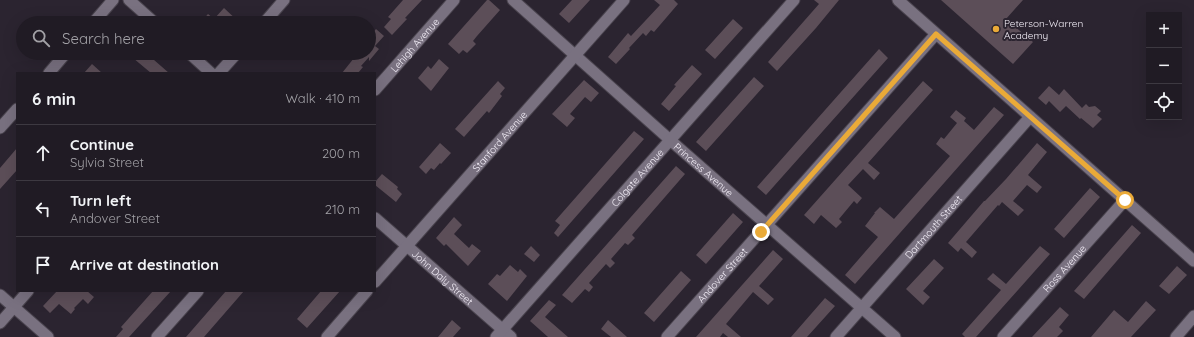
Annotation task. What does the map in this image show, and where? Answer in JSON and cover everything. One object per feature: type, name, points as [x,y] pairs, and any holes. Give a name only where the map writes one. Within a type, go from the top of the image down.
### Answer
[{"type":"street","points":[[99,16],[113,0]]},
{"type":"street","points":[[129,0],[147,16]]},
{"type":"street","points":[[270,16],[284,0]]},
{"type":"street","name":"Lehigh Avenue","points":[[376,89],[454,0]]},
{"type":"street","name":"Princess Avenue","points":[[513,0],[895,337]]},
{"type":"street","name":"Stanford Avenue","points":[[376,281],[624,0]]},
{"type":"street","name":"Colgate Avenue","points":[[503,335],[670,140],[794,0]]},
{"type":"street","points":[[898,0],[1194,261]]},
{"type":"street","name":"Andover Street","points":[[667,337],[936,34]]},
{"type":"street","points":[[50,72],[60,60]]},
{"type":"street","points":[[197,60],[210,72]]},
{"type":"street","points":[[221,72],[231,60]]},
{"type":"street","points":[[0,128],[16,110]]},
{"type":"street","name":"Dartmouth Street","points":[[836,337],[1030,117]]},
{"type":"street","name":"Ross Avenue","points":[[1003,337],[1125,200]]},
{"type":"street","name":"John Daly Street","points":[[376,219],[503,335]]},
{"type":"street","points":[[0,323],[27,292]]},
{"type":"street","points":[[157,337],[197,292]]},
{"type":"street","points":[[326,337],[366,292]]},
{"type":"street","points":[[0,295],[48,337]]},
{"type":"street","points":[[1176,337],[1194,316]]},
{"type":"building","points":[[403,0],[422,0],[392,35],[384,27],[391,19],[388,17]]},
{"type":"building","points":[[487,0],[489,0],[500,10],[473,41],[476,44],[467,53],[463,50],[459,54],[448,44]]},
{"type":"building","points":[[572,0],[590,0],[569,23],[559,14]]},
{"type":"building","points":[[654,0],[674,0],[678,4],[654,32],[651,30],[646,36],[643,33],[616,64],[608,57],[628,33],[631,36],[660,5]]},
{"type":"building","points":[[814,0],[839,0],[777,71],[768,62],[819,4]]},
{"type":"building","name":"Peterson-Warren Academy","points":[[941,0],[1023,0],[1006,19],[1033,42],[1013,64]]},
{"type":"building","points":[[224,8],[233,16],[217,16]]},
{"type":"building","points":[[733,19],[743,28],[715,59],[705,50]]},
{"type":"building","points":[[376,29],[384,36],[376,45]]},
{"type":"building","points":[[879,49],[888,58],[766,195],[757,187]]},
{"type":"building","points":[[439,59],[449,68],[431,91],[418,78],[428,66],[431,69]]},
{"type":"building","points":[[135,60],[154,60],[168,72],[150,72]]},
{"type":"building","points":[[352,60],[366,60],[361,66],[363,67],[359,72],[343,72]]},
{"type":"building","points":[[92,64],[101,72],[85,72]]},
{"type":"building","points":[[692,65],[702,74],[669,111],[661,104],[676,86],[674,85]]},
{"type":"building","points":[[754,77],[764,86],[706,151],[696,142]]},
{"type":"building","points":[[584,80],[599,93],[591,102],[585,97],[570,114],[575,118],[567,127],[552,114]]},
{"type":"building","points":[[498,81],[505,88],[500,94],[502,96],[489,113],[487,111],[464,137],[455,129]]},
{"type":"building","points":[[923,81],[933,90],[868,163],[880,173],[874,180],[863,169],[848,185],[862,198],[857,204],[854,201],[839,219],[842,222],[836,228],[821,215],[814,224],[804,215]]},
{"type":"building","points":[[1049,86],[1059,95],[1064,89],[1082,108],[1086,104],[1089,107],[1095,106],[1101,111],[1097,115],[1102,119],[1093,128],[1081,118],[1080,119],[1066,106],[1060,112],[1049,101],[1046,105],[1038,98]]},
{"type":"building","points":[[994,107],[1004,115],[855,284],[845,275],[878,237],[865,226],[874,213],[880,207],[894,219],[950,156],[936,144],[941,137],[944,139],[957,123],[950,117],[956,110],[966,118],[964,121],[974,130]]},
{"type":"building","points":[[634,131],[644,139],[558,237],[554,233],[560,225],[555,221]]},
{"type":"building","points":[[440,143],[451,153],[434,170],[431,168],[426,174],[419,167]]},
{"type":"building","points":[[1037,143],[1047,152],[1028,175],[1042,187],[1037,193],[1027,185],[1013,201],[1024,210],[1018,216],[1002,202],[999,206],[998,205],[966,242],[977,252],[972,258],[961,248],[958,252],[948,243]]},
{"type":"building","points":[[16,149],[16,171],[0,189],[0,168]]},
{"type":"building","points":[[676,166],[685,174],[632,235],[635,238],[628,245],[625,243],[611,259],[615,263],[610,268],[606,264],[589,283],[593,287],[589,292],[585,289],[572,303],[562,295]]},
{"type":"building","points":[[382,174],[398,187],[397,189],[402,194],[396,202],[376,186],[376,181]]},
{"type":"building","points":[[1090,188],[1100,197],[1064,238],[1054,229]]},
{"type":"building","points":[[733,213],[743,222],[706,264],[696,255]]},
{"type":"building","points":[[454,217],[462,225],[454,234],[469,248],[472,244],[481,251],[468,266],[446,244],[444,246],[436,238]]},
{"type":"building","points":[[1132,225],[1141,233],[1084,299],[1074,291]]},
{"type":"building","points":[[531,246],[540,255],[534,262],[524,254]]},
{"type":"building","points":[[1040,246],[1050,254],[976,337],[965,337],[962,334],[1001,290],[987,279],[993,273],[1006,284]]},
{"type":"building","points":[[773,250],[783,259],[759,286],[774,299],[768,305],[753,292],[726,324],[741,337],[728,337],[723,333],[720,337],[696,337]]},
{"type":"building","points":[[934,259],[944,268],[923,291],[930,297],[923,305],[906,289]]},
{"type":"building","points":[[510,265],[518,272],[520,269],[527,276],[507,301],[488,284],[497,274],[500,276]]},
{"type":"building","points":[[1177,266],[1187,275],[1169,294],[1159,286]]},
{"type":"building","points":[[681,271],[691,280],[654,322],[644,313]]},
{"type":"building","points":[[56,292],[88,292],[94,297],[88,304],[83,299],[74,308],[75,309],[71,314],[59,304],[50,313],[43,306]]},
{"type":"building","points":[[152,292],[170,292],[129,337],[116,337],[123,329],[121,327]]},
{"type":"building","points":[[225,292],[243,292],[204,337],[186,337]]},
{"type":"building","points":[[320,292],[339,292],[307,328],[297,319]]},
{"type":"building","points":[[825,298],[835,306],[807,337],[791,337]]},
{"type":"building","points":[[549,300],[556,305],[545,317],[568,337],[548,337],[530,321]]},
{"type":"building","points":[[1146,301],[1156,310],[1131,337],[1091,337],[1114,310],[1128,322]]},
{"type":"building","points":[[1060,307],[1069,315],[1059,327],[1063,331],[1057,337],[1032,337]]},
{"type":"building","points":[[452,320],[461,328],[453,337],[438,337]]},
{"type":"building","points":[[608,320],[627,337],[611,337],[601,329]]},
{"type":"place","name":"Peterson-Warren Academy","points":[[996,29]]},
{"type":"route","points":[[761,232],[936,34],[1125,200]]}]
